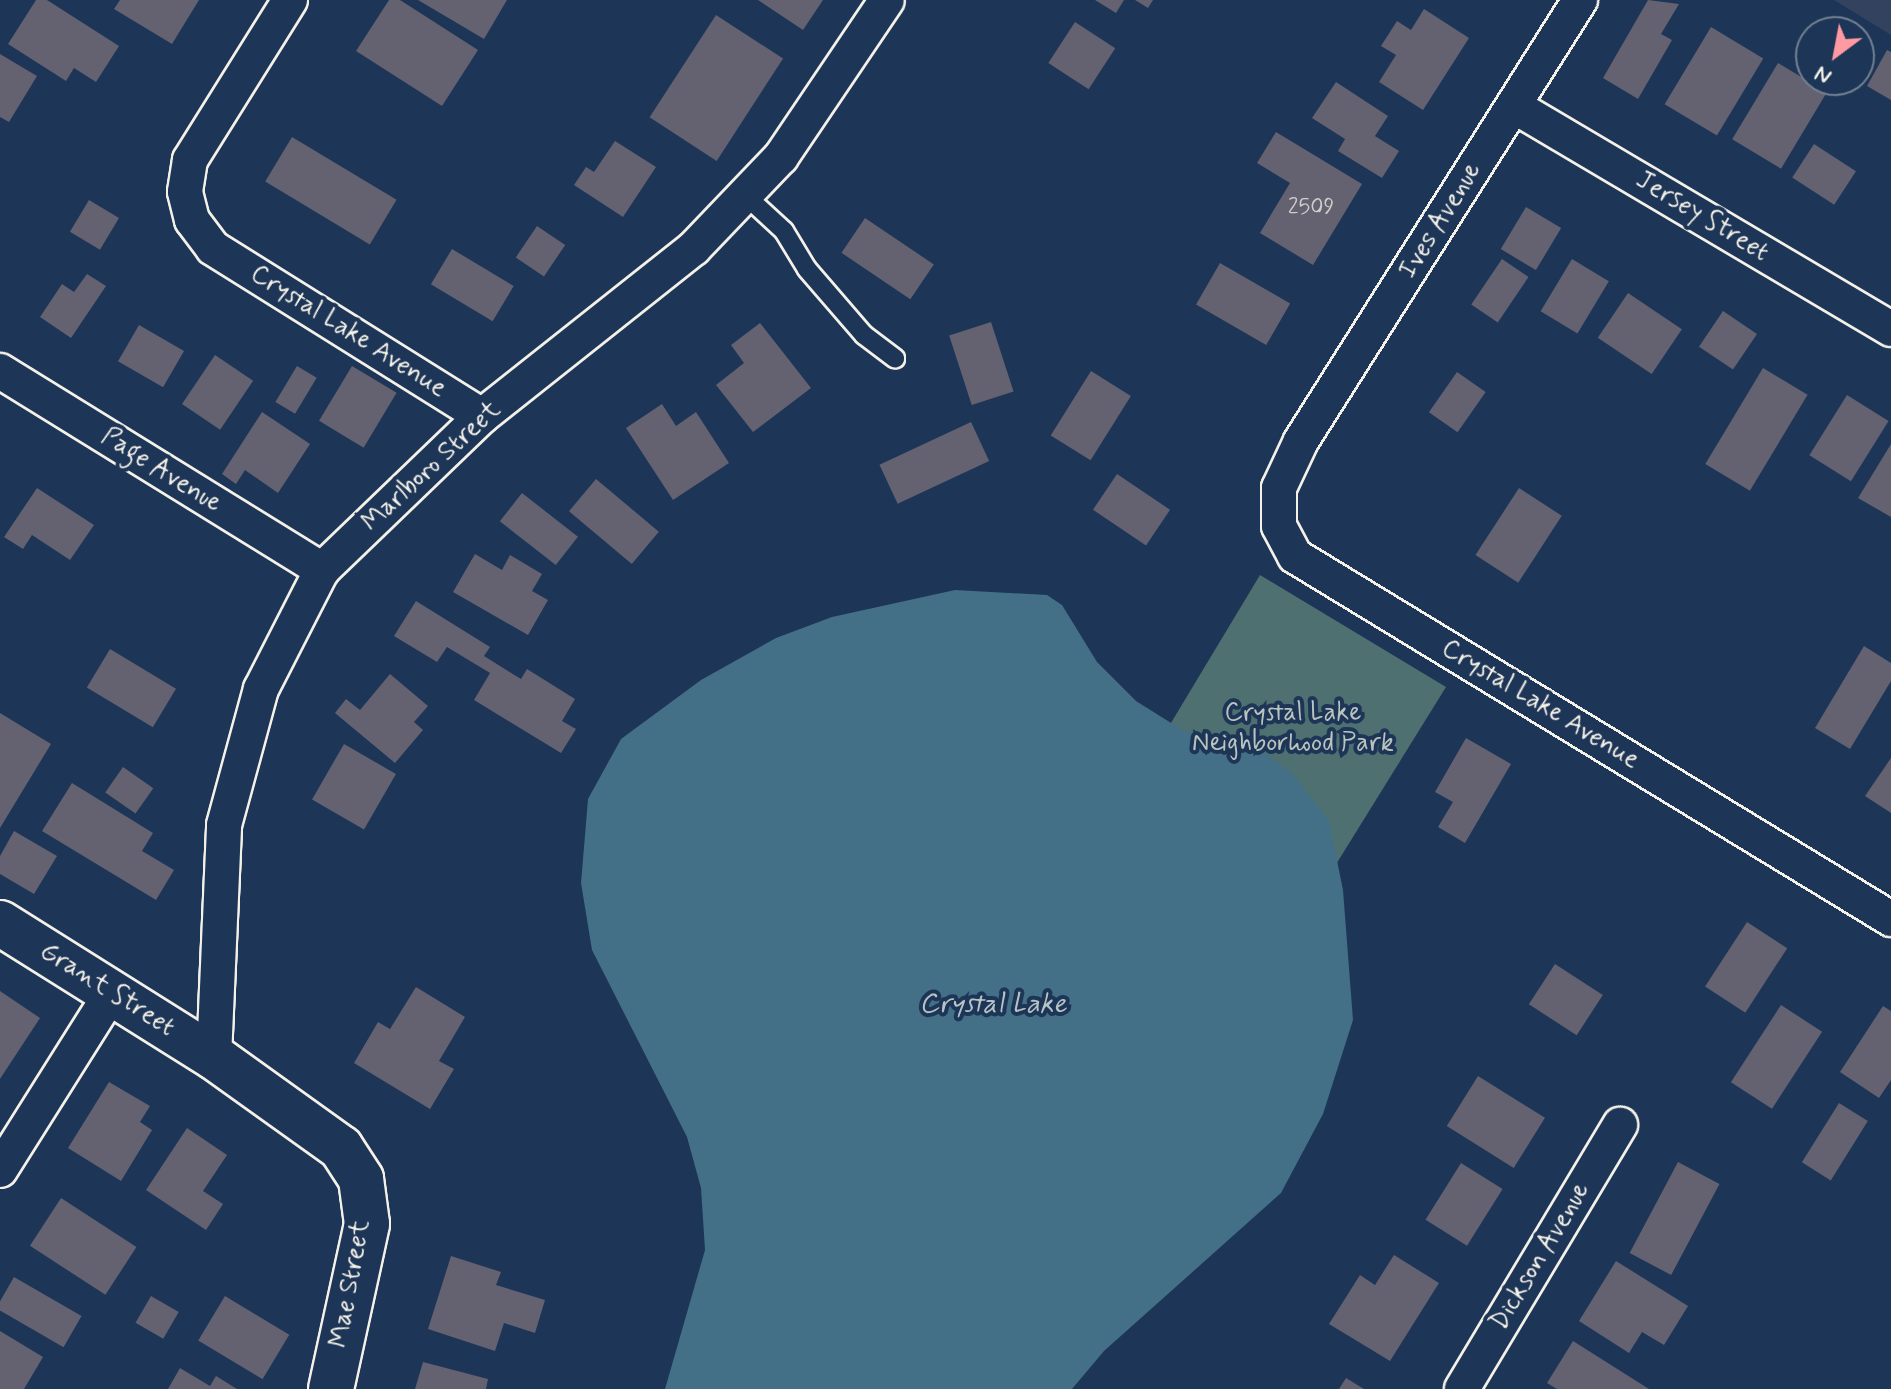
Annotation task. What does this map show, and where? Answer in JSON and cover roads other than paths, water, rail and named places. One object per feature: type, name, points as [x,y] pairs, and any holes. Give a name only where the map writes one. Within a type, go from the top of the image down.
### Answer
[{"type":"street","name":"Crystal Lake Avenue","points":[[290,0],[190,160],[185,192],[192,220],[213,248],[482,416]]},
{"type":"street","name":"Marlboro Street","points":[[214,1057],[224,825],[261,689],[322,570],[482,416],[694,248],[781,157],[887,0]]},
{"type":"street","name":"Ives Avenue","points":[[1301,441],[1580,0]]},
{"type":"street","name":"Jersey Street","points":[[1514,106],[1891,329]]},
{"type":"street","name":"Page Avenue","points":[[0,371],[322,570]]},
{"type":"street","name":"Crystal Lake Avenue","points":[[1301,441],[1279,488],[1279,526],[1295,556],[1891,918]]},
{"type":"street","name":"Grant Street","points":[[0,923],[214,1057]]},
{"type":"street","points":[[0,1170],[112,992]]},
{"type":"street","name":"Mae Street","points":[[214,1057],[341,1148],[361,1179],[367,1224],[331,1389]]},
{"type":"street","name":"Dickson Avenue","points":[[1462,1389],[1620,1125]]},
{"type":"lane","points":[[745,195],[784,231],[807,269],[864,335],[895,358]]},
{"type":"water","name":"Crystal Lake","points":[[955,590],[1047,595],[1062,605],[1097,662],[1136,701],[1184,731],[1261,750],[1292,773],[1329,821],[1343,890],[1353,1020],[1323,1114],[1281,1193],[1104,1351],[1072,1389],[665,1389],[705,1250],[701,1188],[687,1137],[592,950],[581,883],[588,799],[621,739],[701,680],[776,638],[832,617]]},
{"type":"park label","name":"Crystal Lake Neighborhood Park","points":[[1293,729]]}]
